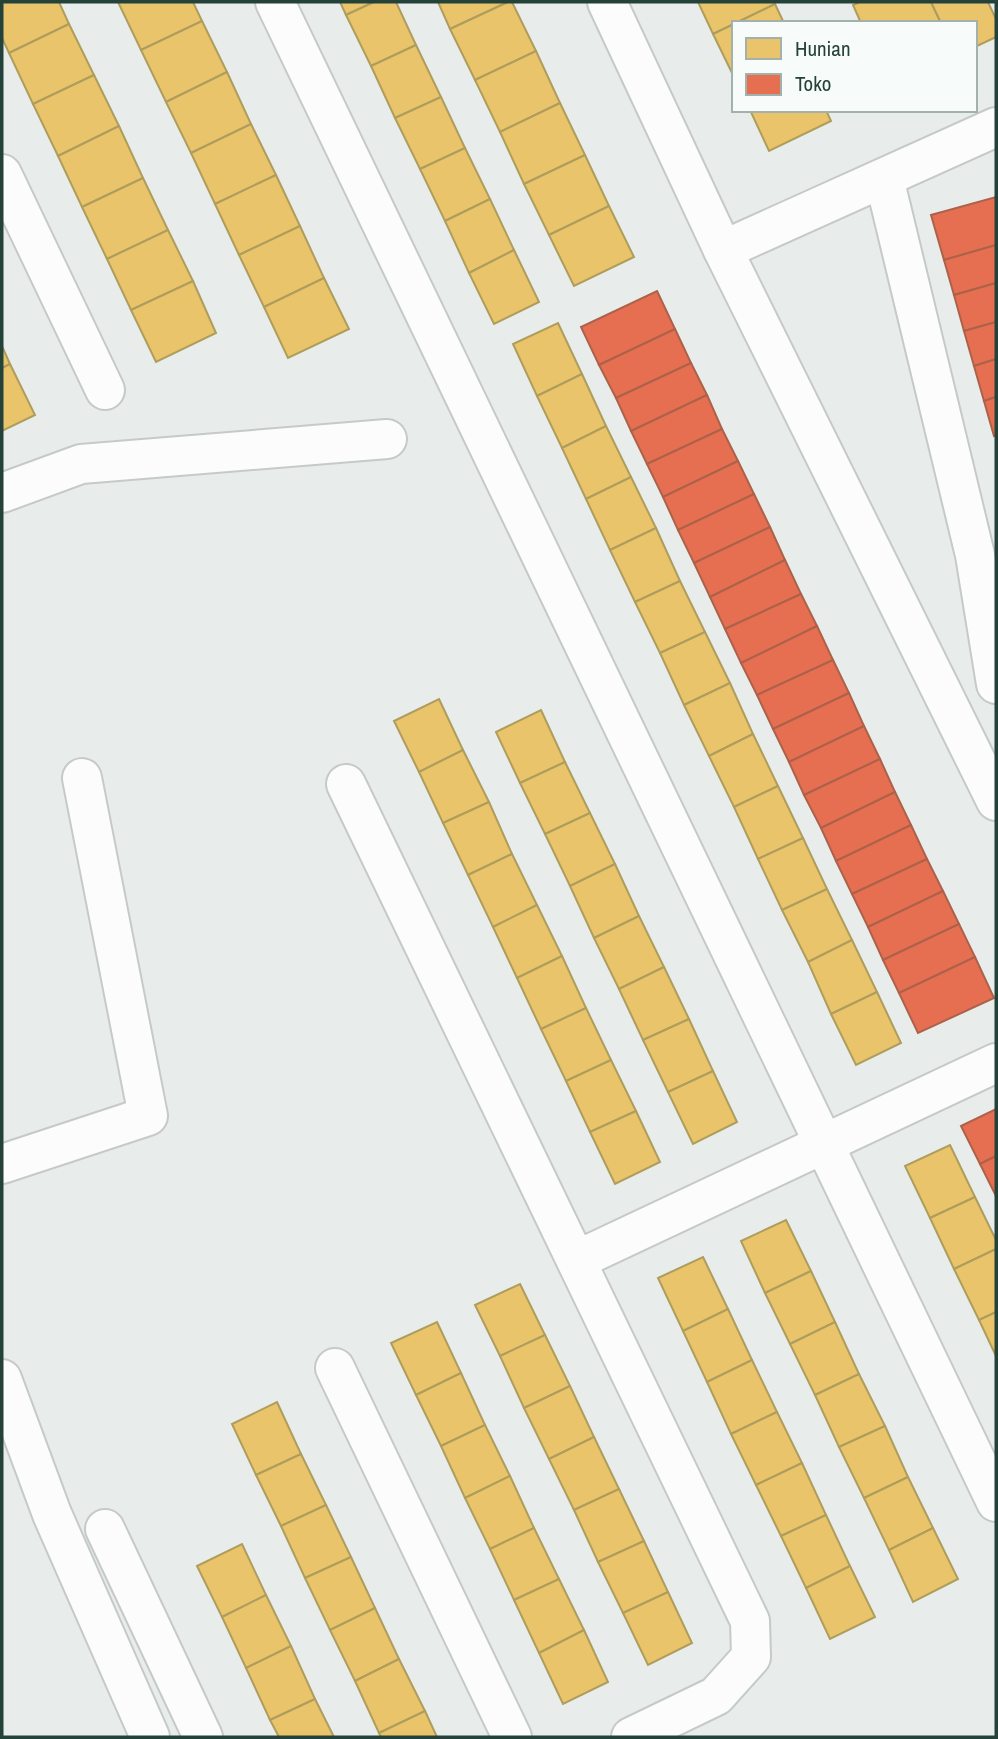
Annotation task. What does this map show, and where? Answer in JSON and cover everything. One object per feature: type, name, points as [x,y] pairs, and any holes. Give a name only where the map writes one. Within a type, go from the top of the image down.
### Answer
[{"type":"street","points":[[275,2],[996,1502]]},
{"type":"street","points":[[607,2],[723,250],[992,793]]},
{"type":"street","points":[[723,250],[996,127]]},
{"type":"street","points":[[2,174],[105,390]]},
{"type":"street","points":[[884,177],[975,555],[996,684]]},
{"type":"street","points":[[2,493],[81,464],[387,439]]},
{"type":"street","points":[[992,793],[996,737]]},
{"type":"street","points":[[2,1164],[148,1116],[82,778]]},
{"type":"street","points":[[346,784],[750,1620],[751,1657],[716,1696],[631,1737]]},
{"type":"street","points":[[577,1260],[996,1063]]},
{"type":"street","points":[[335,1368],[512,1737]]},
{"type":"street","points":[[2,1379],[52,1514],[150,1737]]},
{"type":"street","points":[[105,1529],[203,1737]]},
{"type":"building: Hunian","points":[[2,2],[59,2],[69,24],[9,53],[2,38]]},
{"type":"building: Hunian","points":[[118,2],[193,2],[202,21],[141,50]]},
{"type":"building: Hunian","points":[[340,2],[374,2],[346,15]]},
{"type":"building: Hunian","points":[[374,2],[396,2],[416,45],[371,66],[346,15]]},
{"type":"building: Hunian","points":[[438,2],[508,2],[450,29]]},
{"type":"building: Hunian","points":[[512,2],[536,51],[475,80],[450,29]]},
{"type":"building: Hunian","points":[[698,2],[774,2],[775,4],[740,21],[732,21],[732,25],[713,34]]},
{"type":"building: Hunian","points":[[860,2],[931,2],[940,21],[860,21],[853,5]]},
{"type":"building: Hunian","points":[[931,2],[988,2],[996,19],[996,37],[977,46],[977,21],[940,21]]},
{"type":"building: Hunian","points":[[775,4],[783,21],[740,21]]},
{"type":"building: Hunian","points":[[202,21],[227,72],[166,102],[141,50]]},
{"type":"building: Hunian","points":[[69,24],[94,75],[33,104],[9,53]]},
{"type":"building: Hunian","points":[[732,25],[732,73],[713,34]]},
{"type":"building: Hunian","points":[[416,45],[441,97],[395,118],[371,66]]},
{"type":"building: Hunian","points":[[536,51],[560,103],[500,132],[475,80]]},
{"type":"building: Hunian","points":[[227,72],[251,124],[191,153],[166,102]]},
{"type":"building: Hunian","points":[[94,75],[119,126],[58,156],[33,104]]},
{"type":"building: Hunian","points":[[441,97],[465,148],[420,169],[395,118]]},
{"type":"building: Hunian","points":[[560,103],[585,155],[524,184],[500,132]]},
{"type":"building: Hunian","points":[[751,112],[827,112],[831,121],[769,151]]},
{"type":"building: Hunian","points":[[251,124],[276,175],[215,204],[191,153]]},
{"type":"building: Hunian","points":[[119,126],[143,178],[82,207],[58,156]]},
{"type":"building: Hunian","points":[[465,148],[490,199],[445,221],[420,169]]},
{"type":"building: Hunian","points":[[585,155],[609,206],[549,235],[524,184]]},
{"type":"building: Hunian","points":[[276,175],[300,226],[239,255],[215,204]]},
{"type":"building: Hunian","points":[[143,178],[168,230],[107,259],[82,207]]},
{"type":"building: Hunian","points":[[490,199],[514,250],[469,273],[445,221]]},
{"type":"building: Hunian","points":[[609,206],[634,257],[574,286],[549,235]]},
{"type":"building: Hunian","points":[[300,226],[324,278],[264,307],[239,255]]},
{"type":"building: Hunian","points":[[168,230],[193,281],[131,310],[107,259]]},
{"type":"building: Hunian","points":[[514,250],[539,302],[494,324],[469,273]]},
{"type":"building: Hunian","points":[[324,278],[349,329],[288,358],[264,307]]},
{"type":"building: Hunian","points":[[193,281],[216,333],[156,362],[131,310]]},
{"type":"building: Hunian","points":[[558,323],[582,374],[537,396],[513,344]]},
{"type":"building: Hunian","points":[[2,346],[10,364],[2,368]]},
{"type":"building: Hunian","points":[[10,364],[35,415],[2,431],[2,368]]},
{"type":"building: Hunian","points":[[582,374],[606,426],[562,448],[537,396]]},
{"type":"building: Hunian","points":[[606,426],[631,477],[586,499],[562,448]]},
{"type":"building: Hunian","points":[[631,477],[656,528],[610,550],[586,499]]},
{"type":"building: Hunian","points":[[656,528],[680,581],[635,602],[610,550]]},
{"type":"building: Hunian","points":[[680,581],[705,632],[660,653],[635,602]]},
{"type":"building: Hunian","points":[[705,632],[730,683],[684,705],[660,653]]},
{"type":"building: Hunian","points":[[730,683],[753,734],[709,756],[684,705]]},
{"type":"building: Hunian","points":[[439,699],[463,750],[419,772],[394,721]]},
{"type":"building: Hunian","points":[[541,710],[565,762],[520,783],[496,732]]},
{"type":"building: Hunian","points":[[753,734],[778,786],[734,807],[709,756]]},
{"type":"building: Hunian","points":[[463,750],[489,802],[443,823],[419,772]]},
{"type":"building: Hunian","points":[[565,762],[590,813],[545,834],[520,783]]},
{"type":"building: Hunian","points":[[778,786],[803,838],[758,859],[734,807]]},
{"type":"building: Hunian","points":[[489,802],[512,854],[468,875],[443,823]]},
{"type":"building: Hunian","points":[[590,813],[615,864],[570,886],[545,834]]},
{"type":"building: Hunian","points":[[803,838],[827,889],[782,910],[758,859]]},
{"type":"building: Hunian","points":[[512,854],[537,905],[493,927],[468,875]]},
{"type":"building: Hunian","points":[[615,864],[639,916],[594,938],[570,886]]},
{"type":"building: Hunian","points":[[827,889],[852,940],[808,962],[782,910]]},
{"type":"building: Hunian","points":[[537,905],[562,956],[517,978],[493,927]]},
{"type":"building: Hunian","points":[[639,916],[664,967],[619,989],[594,938]]},
{"type":"building: Hunian","points":[[852,940],[877,992],[831,1014],[808,962]]},
{"type":"building: Hunian","points":[[562,956],[586,1008],[541,1029],[517,978]]},
{"type":"building: Hunian","points":[[664,967],[689,1019],[643,1040],[619,989]]},
{"type":"building: Hunian","points":[[877,992],[901,1043],[856,1065],[831,1014]]},
{"type":"building: Hunian","points":[[586,1008],[611,1060],[566,1081],[541,1029]]},
{"type":"building: Hunian","points":[[689,1019],[713,1071],[668,1092],[643,1040]]},
{"type":"building: Hunian","points":[[611,1060],[636,1111],[590,1132],[566,1081]]},
{"type":"building: Hunian","points":[[713,1071],[737,1122],[693,1144],[668,1092]]},
{"type":"building: Hunian","points":[[636,1111],[660,1162],[615,1184],[590,1132]]},
{"type":"building: Hunian","points":[[950,1145],[975,1197],[930,1218],[905,1166]]},
{"type":"building: Hunian","points":[[975,1197],[996,1240],[996,1249],[954,1269],[930,1218]]},
{"type":"building: Hunian","points":[[786,1220],[811,1271],[765,1293],[741,1241]]},
{"type":"building: Hunian","points":[[996,1249],[996,1312],[979,1320],[954,1269]]},
{"type":"building: Hunian","points":[[703,1257],[728,1309],[683,1331],[658,1278]]},
{"type":"building: Hunian","points":[[811,1271],[835,1322],[790,1344],[765,1293]]},
{"type":"building: Hunian","points":[[520,1284],[545,1335],[500,1356],[475,1305]]},
{"type":"building: Hunian","points":[[728,1309],[752,1360],[707,1382],[683,1331]]},
{"type":"building: Hunian","points":[[996,1312],[996,1356],[979,1320]]},
{"type":"building: Hunian","points":[[437,1322],[461,1373],[416,1395],[391,1343]]},
{"type":"building: Hunian","points":[[835,1322],[859,1374],[815,1395],[790,1344]]},
{"type":"building: Hunian","points":[[545,1335],[570,1386],[524,1408],[500,1356]]},
{"type":"building: Hunian","points":[[752,1360],[777,1412],[731,1434],[707,1382]]},
{"type":"building: Hunian","points":[[461,1373],[485,1425],[441,1446],[416,1395]]},
{"type":"building: Hunian","points":[[859,1374],[885,1426],[839,1447],[815,1395]]},
{"type":"building: Hunian","points":[[570,1386],[594,1437],[549,1459],[524,1408]]},
{"type":"building: Hunian","points":[[277,1402],[301,1454],[256,1475],[232,1424]]},
{"type":"building: Hunian","points":[[777,1412],[802,1463],[756,1485],[731,1434]]},
{"type":"building: Hunian","points":[[485,1425],[510,1476],[465,1498],[441,1446]]},
{"type":"building: Hunian","points":[[885,1426],[908,1477],[864,1498],[839,1447]]},
{"type":"building: Hunian","points":[[594,1437],[619,1489],[574,1510],[549,1459]]},
{"type":"building: Hunian","points":[[301,1454],[326,1505],[281,1526],[256,1475]]},
{"type":"building: Hunian","points":[[802,1463],[826,1515],[781,1536],[756,1485]]},
{"type":"building: Hunian","points":[[510,1476],[534,1528],[490,1549],[465,1498]]},
{"type":"building: Hunian","points":[[908,1477],[933,1528],[889,1550],[864,1498]]},
{"type":"building: Hunian","points":[[619,1489],[644,1541],[598,1562],[574,1510]]},
{"type":"building: Hunian","points":[[326,1505],[351,1557],[305,1578],[281,1526]]},
{"type":"building: Hunian","points":[[826,1515],[850,1566],[806,1588],[781,1536]]},
{"type":"building: Hunian","points":[[534,1528],[559,1579],[514,1600],[490,1549]]},
{"type":"building: Hunian","points":[[933,1528],[958,1579],[913,1602],[889,1550]]},
{"type":"building: Hunian","points":[[644,1541],[668,1592],[623,1613],[598,1562]]},
{"type":"building: Hunian","points":[[242,1544],[266,1595],[222,1617],[197,1566]]},
{"type":"building: Hunian","points":[[351,1557],[375,1608],[330,1630],[305,1578]]},
{"type":"building: Hunian","points":[[850,1566],[875,1617],[830,1639],[806,1588]]},
{"type":"building: Hunian","points":[[559,1579],[584,1630],[539,1653],[514,1600]]},
{"type":"building: Hunian","points":[[668,1592],[692,1643],[648,1665],[623,1613]]},
{"type":"building: Hunian","points":[[266,1595],[291,1646],[246,1668],[222,1617]]},
{"type":"building: Hunian","points":[[375,1608],[399,1659],[355,1681],[330,1630]]},
{"type":"building: Hunian","points":[[584,1630],[608,1682],[563,1704],[539,1653]]},
{"type":"building: Hunian","points":[[291,1646],[315,1699],[270,1720],[246,1668]]},
{"type":"building: Hunian","points":[[399,1659],[425,1711],[379,1733],[355,1681]]},
{"type":"building: Hunian","points":[[315,1699],[334,1737],[279,1737],[270,1720]]},
{"type":"building: Hunian","points":[[425,1711],[437,1737],[381,1737],[379,1733]]},
{"type":"building: Toko","points":[[996,197],[996,245],[944,260],[931,215]]},
{"type":"building: Toko","points":[[996,245],[996,283],[954,295],[944,260]]},
{"type":"building: Toko","points":[[996,283],[996,322],[964,331],[954,295]]},
{"type":"building: Toko","points":[[657,291],[675,329],[599,365],[581,327]]},
{"type":"building: Toko","points":[[996,322],[996,359],[974,366],[964,331]]},
{"type":"building: Toko","points":[[675,329],[691,363],[616,398],[599,365]]},
{"type":"building: Toko","points":[[996,359],[996,397],[984,401],[974,366]]},
{"type":"building: Toko","points":[[691,363],[707,395],[631,431],[616,398]]},
{"type":"building: Toko","points":[[707,395],[722,429],[647,464],[631,431]]},
{"type":"building: Toko","points":[[996,397],[996,435],[994,436],[984,401]]},
{"type":"building: Toko","points":[[722,429],[738,461],[663,497],[647,464]]},
{"type":"building: Toko","points":[[738,461],[754,494],[678,530],[663,497]]},
{"type":"building: Toko","points":[[754,494],[770,527],[694,563],[678,530]]},
{"type":"building: Toko","points":[[770,527],[785,560],[710,597],[694,563]]},
{"type":"building: Toko","points":[[785,560],[801,594],[725,629],[710,597]]},
{"type":"building: Toko","points":[[801,594],[817,626],[741,663],[725,629]]},
{"type":"building: Toko","points":[[817,626],[833,660],[757,695],[741,663]]},
{"type":"building: Toko","points":[[833,660],[849,693],[773,729],[757,695]]},
{"type":"building: Toko","points":[[849,693],[864,726],[789,762],[773,729]]},
{"type":"building: Toko","points":[[864,726],[880,759],[804,795],[789,762]]},
{"type":"building: Toko","points":[[880,759],[895,792],[821,828],[804,795]]},
{"type":"building: Toko","points":[[895,792],[911,825],[836,861],[821,828]]},
{"type":"building: Toko","points":[[911,825],[927,859],[852,894],[836,861]]},
{"type":"building: Toko","points":[[927,859],[943,891],[868,927],[852,894]]},
{"type":"building: Toko","points":[[943,891],[959,924],[883,960],[868,927]]},
{"type":"building: Toko","points":[[959,924],[975,957],[899,993],[883,960]]},
{"type":"building: Toko","points":[[975,957],[994,998],[918,1033],[899,993]]},
{"type":"building: Toko","points":[[996,1109],[996,1156],[980,1164],[961,1126]]},
{"type":"building: Toko","points":[[996,1156],[996,1196],[980,1164]]}]
